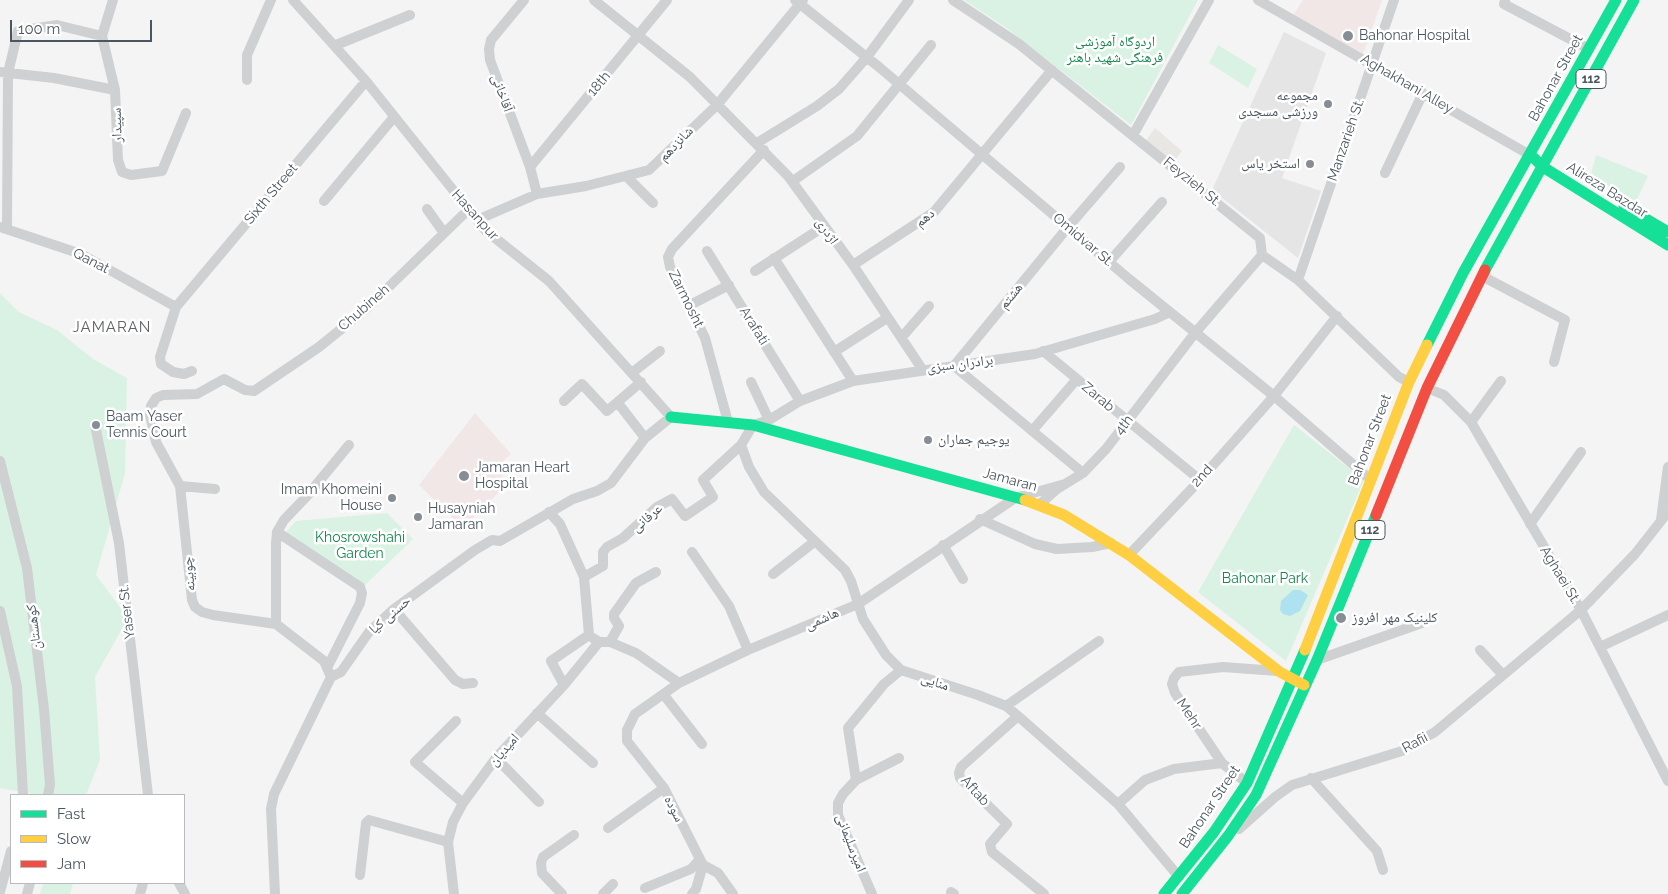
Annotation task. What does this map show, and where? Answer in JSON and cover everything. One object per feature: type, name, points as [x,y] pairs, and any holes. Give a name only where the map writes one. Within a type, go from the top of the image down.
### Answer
[{"type":"main road","name":"Bahonar Street","points":[[1164,894],[1214,832],[1247,783],[1293,681],[1409,382],[1463,273],[1532,156],[1616,0]]},
{"type":"main road","name":"112","points":[[1182,894],[1228,836],[1256,795],[1317,660],[1427,388],[1482,276],[1634,0]]},
{"type":"main road","name":"Alireza Bazdar","points":[[1532,156],[1668,232]]},
{"type":"main road","name":"Alireza Bazdar","points":[[1545,163],[1668,245]]},
{"type":"main road","points":[[1409,382],[1427,388]]},
{"type":"main road","name":"Jamaran","points":[[672,417],[753,425],[1040,504],[1064,515],[1129,555],[1280,672],[1293,681],[1306,686]]},
{"type":"street","points":[[113,0],[102,36],[115,90]]},
{"type":"street","points":[[247,80],[247,56],[271,0]]},
{"type":"street","name":"Hasanpur","points":[[293,0],[336,45],[477,220],[493,237],[549,281],[672,417]]},
{"type":"street","name":"آقاخانی","points":[[524,0],[491,40],[489,49],[490,60],[530,167],[537,194]]},
{"type":"street","name":"اژدری","points":[[594,0],[690,77],[716,105],[760,146],[793,182],[853,265],[922,369]]},
{"type":"street","name":"18th","points":[[530,167],[667,0]]},
{"type":"street","points":[[760,146],[839,89],[867,57],[909,0]]},
{"type":"street","name":"Feyzieh St.","points":[[953,0],[1019,44],[1260,238],[1262,256]]},
{"type":"street","points":[[1133,134],[1209,0]]},
{"type":"street","name":"Aghakhani Alley","points":[[1258,0],[1532,156]]},
{"type":"street","name":"Manzarieh St.","points":[[1298,280],[1394,0]]},
{"type":"street","points":[[1506,0],[1504,4],[1589,49]]},
{"type":"street","name":"Omidvar St.","points":[[799,1],[1109,262],[1274,396],[1371,480]]},
{"type":"street","name":"شانزدهم","points":[[477,220],[537,194],[586,186],[626,176],[648,170],[657,164],[716,105],[799,1]]},
{"type":"street","points":[[336,45],[410,14]]},
{"type":"street","points":[[4,227],[4,72],[18,31],[57,26],[102,36]]},
{"type":"street","points":[[793,182],[857,136],[931,45]]},
{"type":"street","name":"دهم","points":[[853,265],[934,212],[981,153],[1052,70]]},
{"type":"street","name":"سپیدار","points":[[4,72],[54,78],[115,90],[118,160],[122,172],[126,175],[162,172],[186,113]]},
{"type":"street","name":"Sixth Street","points":[[176,307],[366,81]]},
{"type":"street","points":[[1385,174],[1423,93]]},
{"type":"street","points":[[324,201],[394,117]]},
{"type":"street","name":"Zarmosht","points":[[728,422],[705,338],[670,267],[668,257],[672,249],[760,146]]},
{"type":"street","name":"هشتم","points":[[954,366],[1120,167]]},
{"type":"street","points":[[626,176],[653,203]]},
{"type":"street","points":[[1109,262],[1162,202]]},
{"type":"street","points":[[427,209],[444,234]]},
{"type":"street","name":"Chubineh","points":[[180,486],[156,442],[150,415],[156,398],[163,395],[198,394],[224,379],[245,390],[254,391],[319,347],[366,309],[468,210]]},
{"type":"street","points":[[756,271],[823,226]]},
{"type":"street","name":"Qanat","points":[[4,227],[81,254],[176,307]]},
{"type":"street","name":"Arafati","points":[[707,251],[800,401]]},
{"type":"street","points":[[1262,256],[1298,280],[1399,377],[1409,382]]},
{"type":"street","name":"4th","points":[[1040,504],[1083,472],[1106,449],[1196,333],[1262,256]]},
{"type":"street","points":[[774,258],[853,381]]},
{"type":"street","points":[[1482,276],[1565,320],[1554,362]]},
{"type":"street","points":[[690,306],[728,285]]},
{"type":"street","points":[[902,337],[929,306]]},
{"type":"street","points":[[176,307],[160,357],[161,364],[173,372],[184,374],[192,371]]},
{"type":"street","name":"برادران سبزی","points":[[753,425],[769,420],[800,401],[853,381],[1043,351],[1155,319],[1170,312]]},
{"type":"street","name":"2nd","points":[[1129,555],[1200,480],[1274,396],[1337,316]]},
{"type":"street","points":[[834,352],[887,318]]},
{"type":"street","points":[[633,372],[660,351]]},
{"type":"street","name":"Zarab","points":[[1043,351],[1200,480]]},
{"type":"street","points":[[954,366],[1083,472]]},
{"type":"street","points":[[1032,431],[1077,379]]},
{"type":"street","points":[[1471,422],[1501,381]]},
{"type":"street","points":[[564,401],[582,384],[607,411],[641,382]]},
{"type":"street","points":[[751,382],[769,420]]},
{"type":"street","name":"Aghaei St.","points":[[1427,388],[1444,395],[1471,422],[1581,610],[1668,781]]},
{"type":"street","points":[[618,402],[646,438]]},
{"type":"street","name":"حسنی کیا","points":[[275,894],[271,809],[274,794],[329,672],[341,672],[369,632],[394,609],[474,550],[492,540],[500,541],[573,499],[611,484],[646,438],[672,417]]},
{"type":"street","name":"عرفانی","points":[[584,577],[603,566],[603,552],[607,547],[623,538],[657,507],[672,498],[685,516],[713,497],[704,480],[741,445],[753,425]]},
{"type":"street","name":"Yaser St.","points":[[96,430],[119,543],[148,794]]},
{"type":"street","points":[[276,624],[277,532],[284,520],[349,445]]},
{"type":"street","name":"منایی","points":[[741,445],[749,467],[764,492],[845,570],[871,634],[886,655],[901,670],[1006,706],[1118,804],[1178,877]]},
{"type":"street","points":[[1530,524],[1581,452]]},
{"type":"street","name":"کوهستان","points":[[0,461],[28,568],[44,709],[50,785],[48,794]]},
{"type":"street","points":[[1660,521],[1668,467]]},
{"type":"street","name":"هاشمی","points":[[627,730],[636,714],[679,683],[748,650],[858,604],[980,519],[1015,498],[1065,484]]},
{"type":"street","points":[[180,486],[216,489]]},
{"type":"street","name":"چوبینه","points":[[180,486],[190,590],[196,607],[202,612],[212,615],[276,624],[324,660],[329,672]]},
{"type":"street","points":[[549,512],[560,524],[584,577],[590,635],[599,642],[610,642],[636,653],[679,683]]},
{"type":"street","name":"Rafii","points":[[1228,836],[1275,796],[1292,786],[1311,778],[1402,751],[1435,732],[1502,674],[1581,610],[1635,554],[1668,512]]},
{"type":"street","points":[[980,519],[1035,544],[1057,548],[1092,548],[1111,543]]},
{"type":"street","points":[[277,532],[360,587],[362,593],[360,603],[329,672]]},
{"type":"street","points":[[773,574],[814,542]]},
{"type":"street","points":[[943,545],[963,579]]},
{"type":"street","points":[[692,552],[729,606],[748,650]]},
{"type":"street","points":[[610,642],[620,626],[614,618],[614,614],[636,583],[656,572]]},
{"type":"street","points":[[394,609],[455,680],[463,684],[473,683]]},
{"type":"street","name":"کوهستان","points":[[0,611],[17,686],[23,794]]},
{"type":"street","points":[[1600,647],[1668,615]]},
{"type":"street","points":[[1317,660],[1422,623]]},
{"type":"street","points":[[564,684],[551,661],[590,635]]},
{"type":"street","points":[[1006,706],[1099,640]]},
{"type":"street","name":"امیدیان","points":[[454,894],[448,842],[463,802],[496,758],[564,684],[599,642]]},
{"type":"street","points":[[1480,650],[1502,674]]},
{"type":"street","name":"Mehr","points":[[1247,783],[1222,763],[1175,693],[1172,684],[1178,672],[1223,667],[1280,672]]},
{"type":"street","points":[[899,758],[856,780],[848,728],[878,690],[901,670]]},
{"type":"street","points":[[664,695],[702,744]]},
{"type":"street","points":[[537,713],[593,763]]},
{"type":"street","points":[[1018,716],[961,767],[959,773],[960,778],[1007,824],[990,844],[992,852],[1039,893]]},
{"type":"street","points":[[456,721],[415,762],[463,802]]},
{"type":"street","name":"سوده","points":[[627,730],[627,741],[664,788],[701,862]]},
{"type":"street","points":[[496,758],[539,802]]},
{"type":"street","points":[[1118,804],[1145,780],[1174,769],[1222,763]]},
{"type":"street","points":[[1311,778],[1377,851],[1383,870]]},
{"type":"street","name":"امیرسلیمانی","points":[[856,780],[840,798],[838,814],[872,894]]},
{"type":"street","points":[[608,828],[664,788]]},
{"type":"street","points":[[360,875],[366,823],[369,820],[448,842]]},
{"type":"street","points":[[562,894],[542,873],[541,863],[544,857],[574,835]]},
{"type":"street","points":[[0,892],[10,854]]},
{"type":"street","points":[[645,888],[691,869],[701,862]]},
{"type":"street","points":[[692,894],[696,889],[701,862]]},
{"type":"street","points":[[701,862],[718,873],[733,894]]},
{"type":"street","points":[[603,894],[613,884]]},
{"type":"shaded area","name":"Bahonar Hospital","points":[[1303,0],[1382,0],[1362,57],[1293,15]]},
{"type":"shaded area","points":[[1284,32],[1326,53],[1282,178],[1321,191],[1298,258],[1212,190]]},
{"type":"shaded area","points":[[1155,128],[1182,151],[1172,164],[1145,142]]},
{"type":"shaded area","name":"Jamaran Heart Hospital","points":[[475,413],[511,454],[497,467],[507,484],[463,528],[419,485]]},
{"type":"green space","name":"اردوگاه آموزشی فرهنگی شهید باهنر","points":[[964,0],[1198,0],[1131,125],[1005,27]]},
{"type":"green space","points":[[1218,45],[1257,69],[1248,88],[1209,63]]},
{"type":"green space","points":[[1596,155],[1648,176],[1635,204],[1591,174]]},
{"type":"green space","points":[[0,293],[19,312],[57,330],[93,359],[127,378],[125,473],[96,575],[128,618],[95,677],[100,760],[86,794],[33,794],[0,788]]},
{"type":"green space","name":"Bahonar Park","points":[[1294,425],[1364,480],[1286,661],[1198,592]]},
{"type":"green space","name":"Khosrowshahi Garden","points":[[387,513],[413,539],[364,586],[285,533],[296,521]]},
{"type":"green space","points":[[43,884],[73,884],[70,894],[40,894]]},
{"type":"water","points":[[1293,590],[1300,590],[1308,595],[1300,611],[1290,616],[1283,614],[1280,610],[1281,601]]},
{"type":"traffic: fast","points":[[1427,345],[1463,273],[1616,0]]},
{"type":"traffic: fast","points":[[1485,270],[1634,0]]},
{"type":"traffic: fast","points":[[1534,158],[1543,167],[1668,245]]},
{"type":"traffic: fast","points":[[1624,206],[1668,232]]},
{"type":"traffic: fast","points":[[671,417],[753,425],[1025,500]]},
{"type":"traffic: fast","points":[[1182,894],[1228,836],[1256,795],[1317,660],[1376,515]]},
{"type":"traffic: fast","points":[[1164,894],[1214,832],[1247,783],[1305,650]]},
{"type":"traffic: slow","points":[[1305,650],[1409,382],[1427,345]]},
{"type":"traffic: slow","points":[[1025,500],[1064,515],[1129,555],[1280,672],[1304,685]]},
{"type":"traffic: jam","points":[[1376,515],[1427,388],[1485,270]]},
{"type":"place","name":"Bahonar Hospital","points":[[1348,36]]},
{"type":"place","name":"مجموعه ورزشی مسجدی","points":[[1328,104]]},
{"type":"place","name":"استخر یاس","points":[[1310,164]]},
{"type":"place","name":"Baam Yaser Tennis Court","points":[[96,425]]},
{"type":"place","name":"یوجیم جماران","points":[[928,440]]},
{"type":"place","name":"Jamaran Heart Hospital","points":[[464,476]]},
{"type":"place","name":"Imam Khomeini House","points":[[392,498]]},
{"type":"place","name":"Husayniah Jamaran","points":[[418,517]]},
{"type":"place","name":"کلینیک مهر افروز","points":[[1341,618]]},
{"type":"district","name":"JAMARAN","points":[[112,327]]}]
